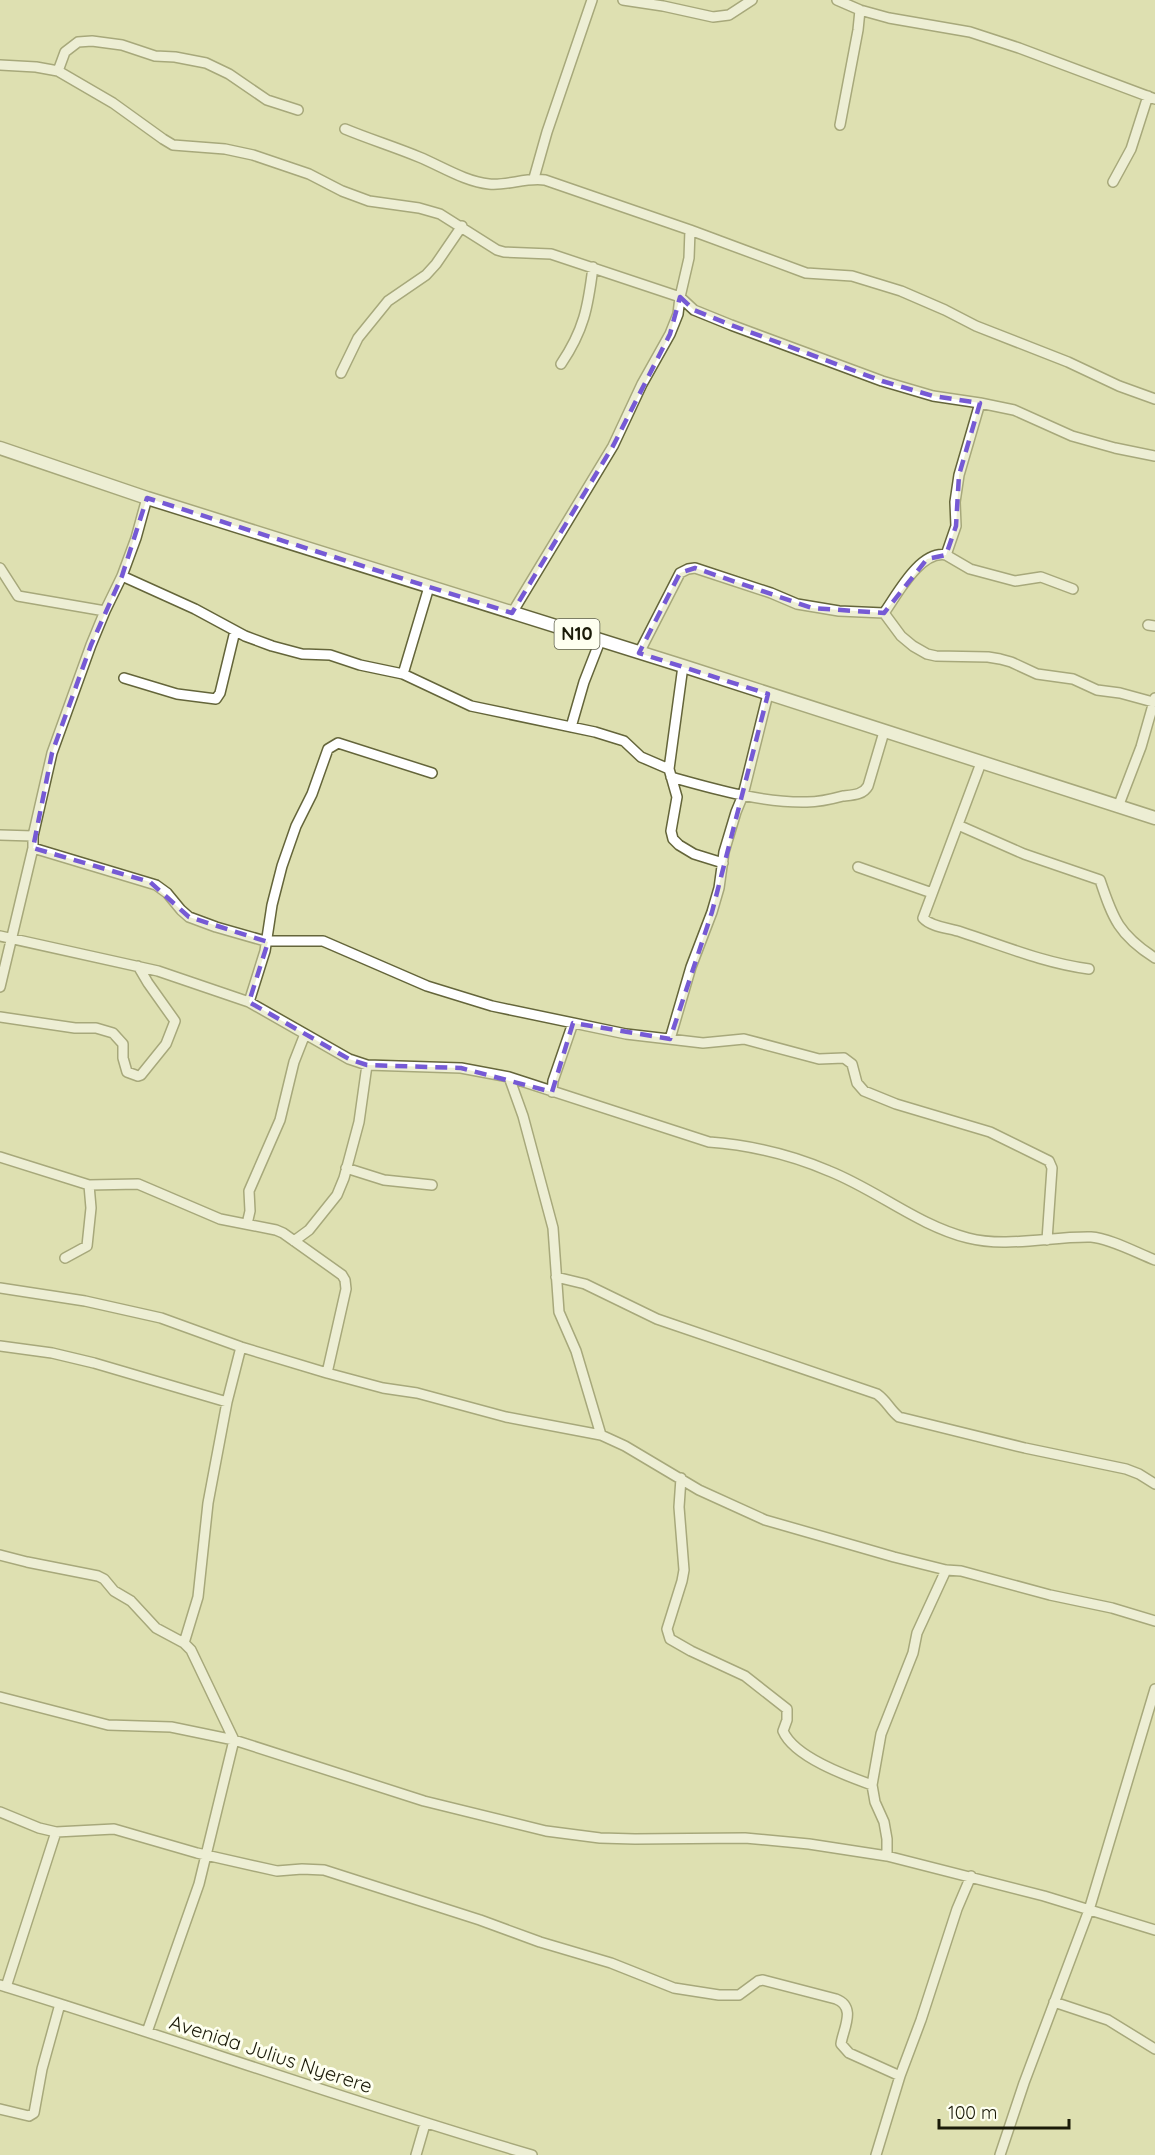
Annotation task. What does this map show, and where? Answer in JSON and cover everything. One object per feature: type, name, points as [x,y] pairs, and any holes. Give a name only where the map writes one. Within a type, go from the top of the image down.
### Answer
[{"type":"main road","name":"N10","points":[[0,448],[147,498],[683,666],[1155,818]]},
{"type":"street","points":[[534,178],[547,132],[592,0]]},
{"type":"street","points":[[623,0],[713,17],[729,15],[752,0]]},
{"type":"street","points":[[837,0],[860,10],[889,18],[970,32],[1151,97],[1131,149],[1113,182]]},
{"type":"street","points":[[840,125],[860,10]]},
{"type":"street","points":[[58,71],[65,52],[78,42],[92,41],[122,45],[155,56],[176,57],[206,63],[229,74],[267,100],[298,110]]},
{"type":"street","points":[[0,66],[36,67],[58,71],[113,103],[173,145],[225,149],[253,155],[309,174],[342,191],[369,201],[419,208],[440,214],[497,250],[551,254],[593,267],[680,297],[694,310],[731,326],[882,381],[933,396],[1014,410],[1072,436],[1155,456]]},
{"type":"street","points":[[345,129],[466,178],[487,184],[504,184],[534,178],[545,180],[806,273],[852,276],[901,291],[976,326],[1155,399]]},
{"type":"street","points":[[341,373],[358,338],[388,301],[426,275],[462,226]]},
{"type":"street","points":[[512,613],[613,446],[642,384],[670,334],[678,314],[689,258],[690,230]]},
{"type":"street","points":[[561,364],[572,349],[587,311],[593,267]]},
{"type":"street","points":[[946,555],[956,526],[955,502],[959,475],[980,403]]},
{"type":"street","points":[[0,987],[33,848],[33,836],[52,753],[105,610],[122,576],[147,498]]},
{"type":"street","points":[[884,613],[927,559],[940,554],[970,569],[1015,581],[1041,577],[1073,589]]},
{"type":"street","points":[[0,568],[18,596],[105,610]]},
{"type":"street","points":[[639,653],[674,583],[680,573],[688,569],[696,568],[711,572],[797,604],[839,611],[884,613]]},
{"type":"street","points":[[122,576],[195,609],[235,631],[272,646],[302,654],[330,655],[360,665],[403,674],[471,706],[595,732],[624,741],[641,757],[670,773],[744,795],[808,802],[861,792],[868,786],[884,732]]},
{"type":"street","points":[[403,674],[429,586]]},
{"type":"street","points":[[884,613],[901,636],[912,646],[927,654],[1000,659],[1037,674],[1073,679],[1097,690],[1154,700],[1141,747],[1118,807]]},
{"type":"street","points":[[124,678],[177,694],[216,699],[220,693],[235,631]]},
{"type":"street","points":[[571,728],[584,682],[600,641]]},
{"type":"street","points":[[683,666],[670,773],[677,798],[671,831],[679,845],[694,854],[723,863]]},
{"type":"street","points":[[670,1039],[691,967],[712,912],[736,812],[744,795],[768,694]]},
{"type":"street","points":[[249,1002],[265,951],[265,941],[282,866],[328,749],[338,743],[432,773]]},
{"type":"street","points":[[981,763],[923,918],[928,923],[960,931],[1034,958],[1062,966],[1089,969]]},
{"type":"street","points":[[958,825],[1024,854],[1100,880],[1121,929],[1135,945],[1155,958]]},
{"type":"street","points":[[0,835],[33,836]]},
{"type":"street","points":[[33,848],[150,882],[167,893],[189,917],[265,941],[323,941],[427,987],[492,1006],[626,1034],[703,1043],[744,1040],[819,1059],[844,1058],[852,1064],[857,1083],[864,1091],[896,1104],[990,1132],[1048,1161],[1052,1168],[1047,1240]]},
{"type":"street","points":[[858,867],[932,893]]},
{"type":"street","points":[[0,936],[138,966],[249,1002],[349,1059],[367,1065],[461,1068],[509,1077],[709,1142],[734,1144],[778,1155],[829,1171],[930,1225],[968,1238],[983,1241],[1093,1237],[1155,1260]]},
{"type":"street","points":[[0,1017],[75,1028],[96,1028],[113,1033],[123,1044],[125,1070],[129,1074],[141,1075],[166,1044],[176,1021],[138,966]]},
{"type":"street","points":[[552,1092],[553,1081],[573,1023]]},
{"type":"street","points":[[247,1224],[250,1211],[249,1191],[280,1120],[294,1062],[305,1034]]},
{"type":"street","points":[[294,1241],[309,1230],[337,1195],[359,1122],[367,1065]]},
{"type":"street","points":[[509,1077],[524,1116],[553,1228],[560,1312],[576,1351],[601,1435]]},
{"type":"street","points":[[0,1157],[89,1185],[138,1184],[220,1219],[276,1230],[294,1241],[337,1271],[345,1280],[346,1289],[327,1373]]},
{"type":"street","points":[[346,1168],[384,1180],[432,1185]]},
{"type":"street","points":[[65,1258],[87,1245],[92,1208],[89,1185]]},
{"type":"street","points":[[556,1278],[585,1284],[657,1319],[877,1394],[886,1400],[892,1412],[899,1417],[1025,1448],[1126,1468],[1155,1484]]},
{"type":"street","points":[[0,1288],[85,1301],[161,1318],[241,1347],[383,1388],[417,1393],[506,1417],[601,1435],[699,1490],[765,1520],[946,1570],[960,1571],[1029,1590],[1112,1608],[1155,1621]]},
{"type":"street","points":[[0,1346],[52,1353],[94,1363],[227,1402]]},
{"type":"street","points":[[184,1642],[198,1597],[208,1503],[227,1402],[241,1347]]},
{"type":"street","points":[[681,1478],[679,1507],[684,1570],[667,1629],[670,1639],[745,1676],[762,1688],[787,1709],[788,1720],[783,1731],[791,1742],[826,1767],[872,1785]]},
{"type":"street","points":[[0,1555],[98,1576],[104,1579],[114,1591],[131,1601],[156,1628],[184,1642],[196,1660],[234,1740],[207,1855],[176,1956],[147,2032]]},
{"type":"street","points":[[887,1856],[884,1822],[873,1796],[872,1785],[881,1734],[913,1653],[917,1633],[946,1570]]},
{"type":"street","points":[[1000,2155],[1089,1910],[1155,1689]]},
{"type":"street","points":[[0,1696],[108,1725],[171,1727],[234,1740],[424,1801],[546,1831],[600,1838],[756,1838],[887,1856],[971,1876],[1155,1930]]},
{"type":"street","points":[[0,1812],[39,1828],[56,1832],[114,1829],[207,1855],[277,1871],[324,1870],[601,1960],[675,1988],[719,1995],[739,1995],[763,1980],[836,1999],[845,2005],[848,2013],[841,2044],[844,2049],[900,2076]]},
{"type":"street","points":[[3,1986],[56,1832]]},
{"type":"street","points":[[876,2155],[900,2076],[957,1909],[971,1876]]},
{"type":"street","name":"Avenida Julius Nyerere","points":[[3,1986],[264,2069],[425,2124],[532,2155]]},
{"type":"street","points":[[1054,2002],[1108,2020],[1155,2049]]},
{"type":"street","points":[[0,2109],[29,2116],[34,2113],[42,2069],[60,2004]]},
{"type":"street","points":[[416,2155],[425,2124]]},
{"type":"highlighted area","points":[[680,297],[694,310],[882,381],[933,396],[980,403],[959,475],[956,526],[946,555],[927,559],[884,613],[812,608],[695,568],[680,573],[639,653],[768,694],[764,715],[712,912],[670,1039],[573,1023],[552,1092],[461,1068],[367,1065],[349,1059],[249,1002],[268,942],[189,917],[150,882],[33,848],[52,753],[91,645],[122,576],[147,498],[512,613],[613,446],[670,334]]}]
